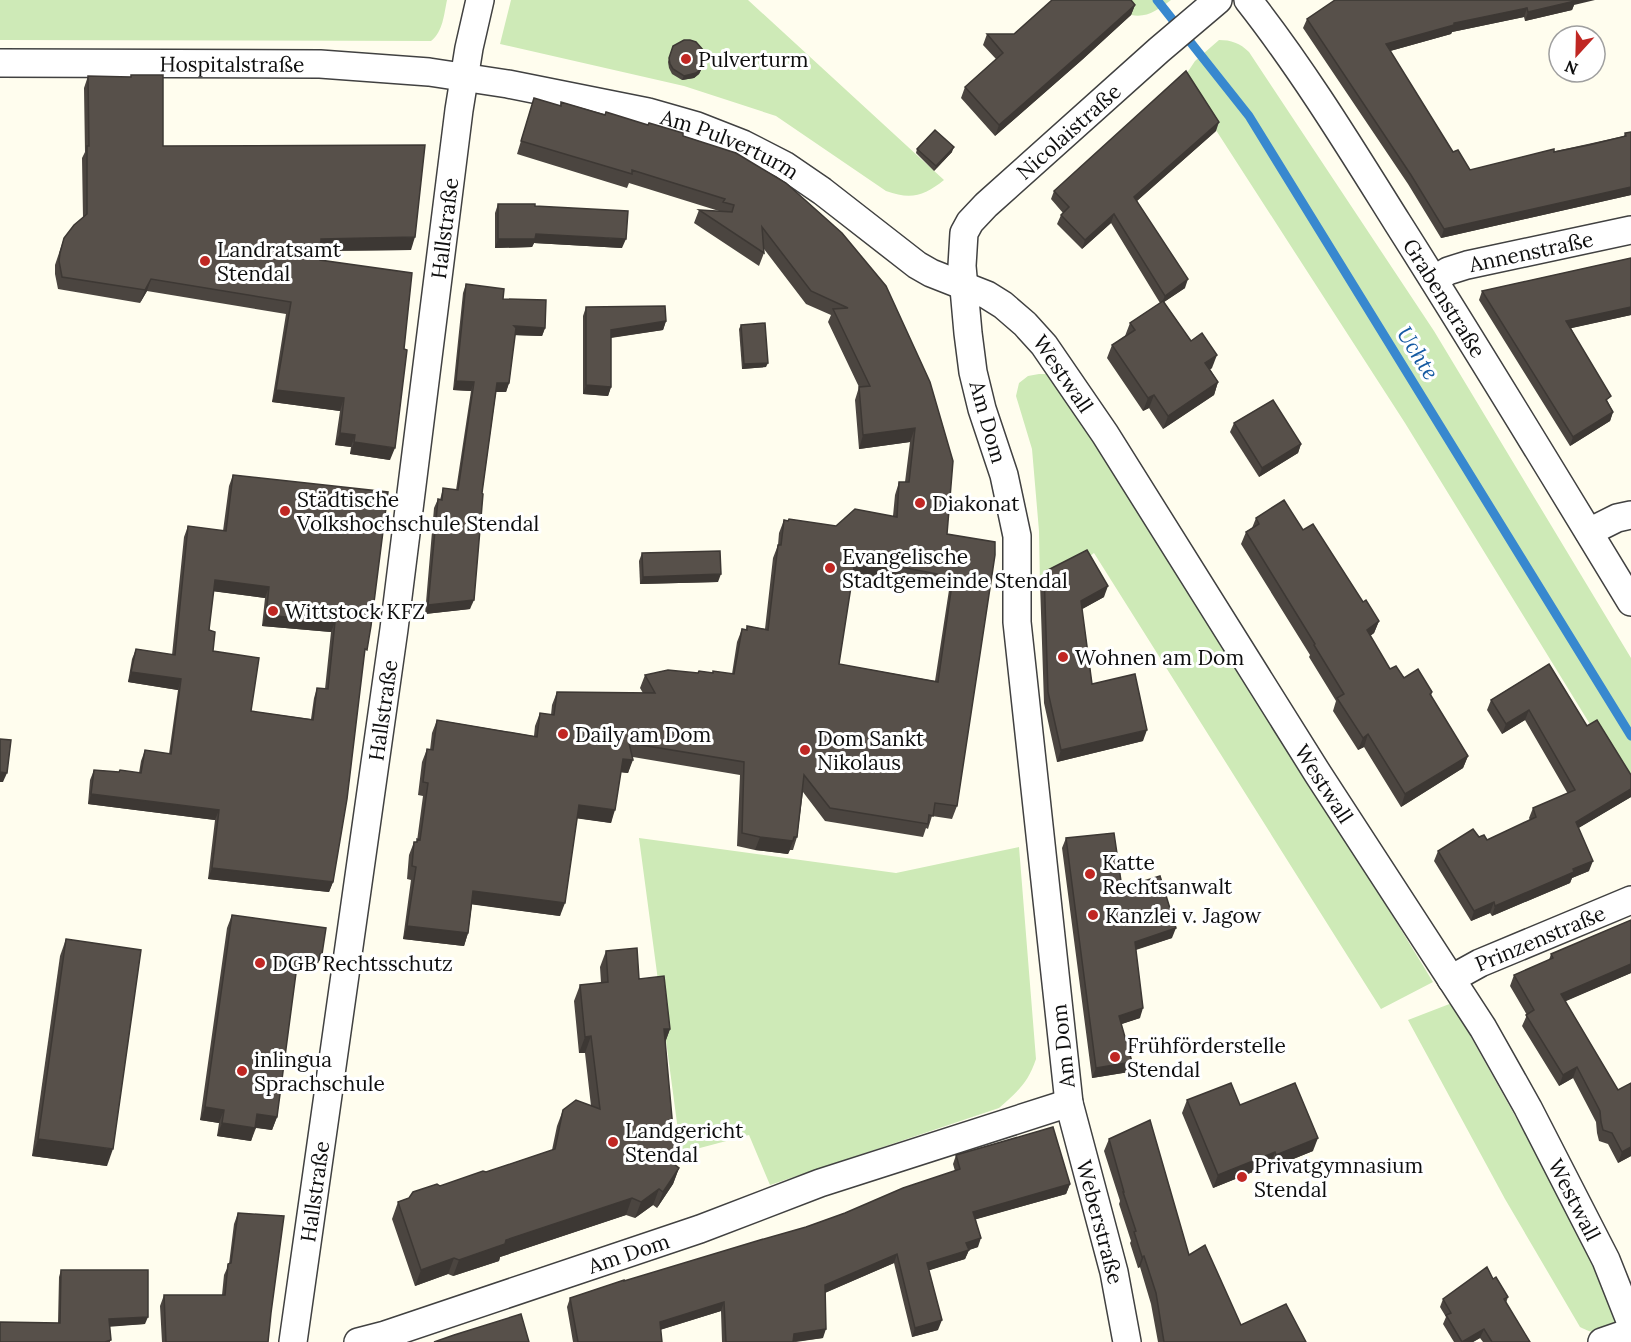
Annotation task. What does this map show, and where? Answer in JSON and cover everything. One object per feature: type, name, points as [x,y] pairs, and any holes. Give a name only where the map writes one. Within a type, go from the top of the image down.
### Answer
[{"type":"street","name":"Hallstraße","points":[[299,1341],[394,629],[464,77],[480,0]]},
{"type":"street","name":"Grabenstraße","points":[[1248,0],[1332,119],[1434,280],[1631,602]]},
{"type":"street","name":"Nicolaistraße","points":[[963,285],[964,233],[970,222],[1214,3]]},
{"type":"street","name":"Hospitalstraße","points":[[0,63],[320,64],[429,72],[464,77]]},
{"type":"street","name":"Am Pulverturm","points":[[464,77],[648,112],[697,126],[743,144],[784,165],[822,191],[917,265],[963,285]]},
{"type":"street","name":"Annenstraße","points":[[1434,280],[1467,265],[1631,230]]},
{"type":"street","name":"Westwall","points":[[963,285],[1004,305],[1025,324],[1044,345],[1105,434],[1318,774],[1483,1028],[1528,1108],[1606,1260],[1631,1323]]},
{"type":"street","name":"Am Dom","points":[[358,1342],[385,1335],[688,1232],[820,1183],[1069,1103],[1017,622],[1017,536],[1004,475],[981,409],[968,333],[963,285]]},
{"type":"street","points":[[1589,532],[1617,518],[1631,515]]},
{"type":"street","name":"Prinzenstraße","points":[[1451,979],[1480,963],[1631,900]]},
{"type":"street","name":"Weberstraße","points":[[1069,1103],[1114,1272],[1127,1342]]},
{"type":"street","points":[[1602,1342],[1631,1332]]},
{"type":"green space","points":[[0,0],[447,0],[441,28],[431,41],[0,40]]},
{"type":"green space","points":[[511,0],[748,0],[944,180],[930,190],[917,195],[895,194],[886,191],[776,116],[684,86],[500,44]]},
{"type":"green space","points":[[1118,0],[1171,0],[1152,12],[1137,16],[1131,15]]},
{"type":"green space","points":[[1219,40],[1235,43],[1249,52],[1434,331],[1631,658],[1631,791],[1405,423],[1183,79],[1195,61]]},
{"type":"green space","points":[[1049,374],[1108,459],[1296,758],[1433,982],[1381,1009],[1094,553],[1040,583],[1039,531],[1032,449],[1016,396],[1019,383],[1028,376]]},
{"type":"green space","points":[[639,838],[896,873],[1019,847],[1036,1059],[1026,1081],[999,1108],[770,1185],[749,1135],[681,1153]]},
{"type":"green space","points":[[1452,1003],[1566,1207],[1618,1319],[1600,1332],[1592,1332],[1580,1327],[1505,1199],[1408,1020]]},
{"type":"building","points":[[1052,0],[1131,0],[1135,5],[999,125],[965,87],[1003,53],[987,34],[1014,34]]},
{"type":"building","points":[[1335,0],[1575,0],[1528,12],[1527,8],[1454,23],[1454,25],[1386,44],[1453,152],[1458,150],[1470,170],[1554,149],[1554,152],[1589,145],[1626,136],[1625,133],[1631,132],[1631,187],[1444,229],[1411,175],[1307,19]]},
{"type":"building","name":"Pulverturm","points":[[684,40],[696,42],[704,51],[704,64],[696,73],[684,76],[673,69],[669,58],[673,46]]},
{"type":"building","points":[[1186,71],[1219,122],[1134,197],[1188,279],[1165,296],[1114,214],[1085,240],[1061,215],[1069,207],[1054,191]]},
{"type":"building","points":[[131,75],[163,75],[163,146],[425,145],[415,237],[321,239],[320,260],[412,273],[404,349],[407,350],[395,448],[354,442],[355,435],[340,433],[344,398],[276,390],[291,302],[151,279],[145,290],[62,277],[59,261],[64,238],[87,214],[88,76],[131,77]]},
{"type":"building","points":[[534,98],[561,106],[561,102],[605,115],[606,112],[648,125],[649,123],[736,153],[786,183],[842,233],[886,286],[930,382],[953,461],[947,534],[995,542],[995,555],[957,806],[935,803],[933,816],[929,815],[928,824],[830,808],[804,775],[797,837],[794,837],[793,841],[760,837],[742,833],[744,762],[629,743],[633,760],[623,759],[615,810],[579,805],[565,903],[473,891],[468,933],[407,926],[416,867],[412,866],[414,842],[417,842],[417,839],[420,840],[428,783],[423,782],[427,749],[433,750],[437,720],[537,737],[540,713],[554,715],[557,692],[655,693],[645,675],[668,670],[734,674],[742,629],[747,630],[747,626],[768,630],[778,545],[781,545],[784,520],[836,526],[855,509],[897,517],[899,482],[909,482],[915,428],[863,435],[859,387],[870,386],[833,309],[848,308],[811,291],[762,227],[764,253],[699,210],[732,212],[734,205],[723,202],[725,199],[632,170],[632,174],[521,141]],"holes":[[[855,561],[953,577],[938,682],[839,664]]]},
{"type":"building","points":[[935,130],[954,147],[936,166],[917,149]]},
{"type":"building","points":[[498,204],[535,204],[535,206],[628,211],[626,239],[536,234],[535,239],[498,239]]},
{"type":"building","points":[[1631,258],[1631,307],[1566,321],[1611,396],[1606,400],[1613,412],[1573,437],[1482,291]]},
{"type":"building","points":[[466,284],[504,289],[503,299],[546,300],[545,328],[514,326],[516,328],[509,383],[497,383],[482,493],[474,600],[428,605],[438,499],[442,500],[443,488],[458,490],[474,382],[456,381]]},
{"type":"building","points":[[1163,301],[1191,341],[1202,333],[1217,355],[1205,363],[1218,382],[1168,416],[1154,395],[1148,398],[1112,345],[1135,330],[1130,323]]},
{"type":"building","points":[[665,306],[666,321],[611,330],[611,387],[586,385],[586,307]]},
{"type":"building","points":[[765,323],[768,363],[744,364],[741,325]]},
{"type":"building","points":[[1273,400],[1301,444],[1262,468],[1234,423]]},
{"type":"building","points":[[233,475],[388,492],[371,626],[367,650],[365,649],[347,799],[333,882],[212,868],[219,810],[91,794],[94,770],[141,773],[145,750],[171,754],[181,679],[131,672],[136,649],[175,655],[188,526],[226,531]],"holes":[[[215,580],[269,587],[266,615],[335,622],[328,689],[317,688],[313,720],[251,711],[259,658],[213,651],[215,632],[209,630]]]},
{"type":"building","points":[[1284,500],[1303,530],[1313,524],[1363,602],[1366,600],[1379,621],[1367,630],[1390,669],[1396,666],[1404,678],[1418,669],[1432,692],[1430,694],[1468,756],[1405,794],[1368,734],[1363,738],[1337,698],[1344,694],[1246,532],[1259,524],[1256,518]]},
{"type":"building","points":[[1087,550],[1108,586],[1081,601],[1092,684],[1135,674],[1147,730],[1061,750],[1048,692],[1044,572]]},
{"type":"building","points":[[720,551],[721,574],[643,577],[642,553]]},
{"type":"building","points":[[1549,664],[1587,726],[1597,720],[1631,775],[1631,789],[1576,822],[1593,861],[1573,869],[1574,872],[1495,906],[1494,902],[1474,911],[1438,851],[1473,829],[1479,837],[1484,835],[1487,840],[1536,817],[1533,808],[1575,790],[1529,710],[1506,724],[1491,700]]},
{"type":"building","points":[[0,739],[11,740],[7,773],[0,772]]},
{"type":"building","points":[[1114,833],[1122,888],[1160,876],[1176,928],[1135,942],[1143,1008],[1119,1016],[1132,1062],[1096,1068],[1066,838]]},
{"type":"building","points":[[232,915],[326,928],[319,960],[298,958],[277,1117],[257,1114],[255,1128],[222,1123],[224,1110],[205,1107]]},
{"type":"building","points":[[1631,920],[1631,964],[1561,994],[1618,1090],[1631,1083],[1631,1147],[1622,1152],[1612,1133],[1603,1130],[1600,1111],[1577,1067],[1563,1075],[1526,1015],[1534,1010],[1514,975],[1553,958],[1551,954]]},
{"type":"building","points":[[66,939],[141,950],[113,1149],[38,1139]]},
{"type":"building","name":"Landgericht Stendal","points":[[637,948],[639,979],[664,976],[670,1029],[664,1029],[674,1140],[677,1144],[670,1161],[679,1168],[663,1192],[659,1189],[641,1202],[632,1198],[506,1240],[505,1244],[459,1260],[454,1258],[421,1270],[398,1202],[409,1198],[413,1192],[437,1184],[440,1186],[555,1149],[563,1110],[576,1100],[600,1109],[591,1036],[585,1037],[580,985],[608,982],[606,951]]},
{"type":"building","points":[[1231,1083],[1240,1105],[1295,1083],[1318,1138],[1218,1175],[1187,1100]]},
{"type":"building","points":[[1150,1120],[1189,1255],[1205,1245],[1241,1325],[1286,1304],[1306,1342],[1164,1342],[1156,1293],[1134,1232],[1136,1231],[1109,1139]]},
{"type":"building","points":[[1053,1127],[1070,1184],[973,1212],[981,1238],[966,1243],[969,1250],[927,1263],[942,1320],[915,1328],[897,1254],[825,1285],[826,1329],[794,1334],[793,1342],[726,1342],[724,1302],[660,1322],[662,1342],[578,1342],[570,1298],[806,1227],[903,1188],[960,1169],[956,1155]]},
{"type":"building","points":[[238,1213],[284,1216],[268,1342],[166,1342],[164,1295],[225,1295],[228,1264],[231,1263]]},
{"type":"building","points":[[1487,1267],[1493,1279],[1496,1277],[1508,1297],[1504,1299],[1530,1342],[1492,1342],[1484,1329],[1462,1342],[1446,1315],[1451,1313],[1443,1299]]},
{"type":"building","points":[[61,1270],[148,1270],[148,1317],[109,1319],[111,1340],[105,1342],[0,1342],[0,1322],[60,1323]]},
{"type":"building","points":[[521,1314],[529,1342],[434,1342],[454,1335]]},
{"type":"waterway","name":"Uchte","points":[[1157,0],[1249,116],[1631,736]]},
{"type":"place","name":"Pulverturm","points":[[686,59]]},
{"type":"place","name":"Landratsamt Stendal","points":[[205,261]]},
{"type":"place","name":"Diakonat","points":[[920,503]]},
{"type":"place","name":"Städtische Volkshochschule Stendal","points":[[285,511]]},
{"type":"place","name":"Evangelische Stadtgemeinde Stendal","points":[[830,568]]},
{"type":"place","name":"Wittstock KFZ","points":[[273,611]]},
{"type":"place","name":"Wohnen am Dom","points":[[1063,657]]},
{"type":"place","name":"Daily am Dom","points":[[563,734]]},
{"type":"place","name":"Dom Sankt Nikolaus","points":[[805,750]]},
{"type":"place","name":"Katte Rechtsanwalt","points":[[1090,874]]},
{"type":"place","name":"Kanzlei v. Jagow","points":[[1093,915]]},
{"type":"place","name":"DGB Rechtsschutz","points":[[260,963]]},
{"type":"place","name":"Frühförderstelle Stendal","points":[[1115,1057]]},
{"type":"place","name":"inlingua Sprachschule","points":[[242,1071]]},
{"type":"place","name":"Landgericht Stendal","points":[[613,1142]]},
{"type":"place","name":"Privatgymnasium Stendal","points":[[1242,1177]]}]
